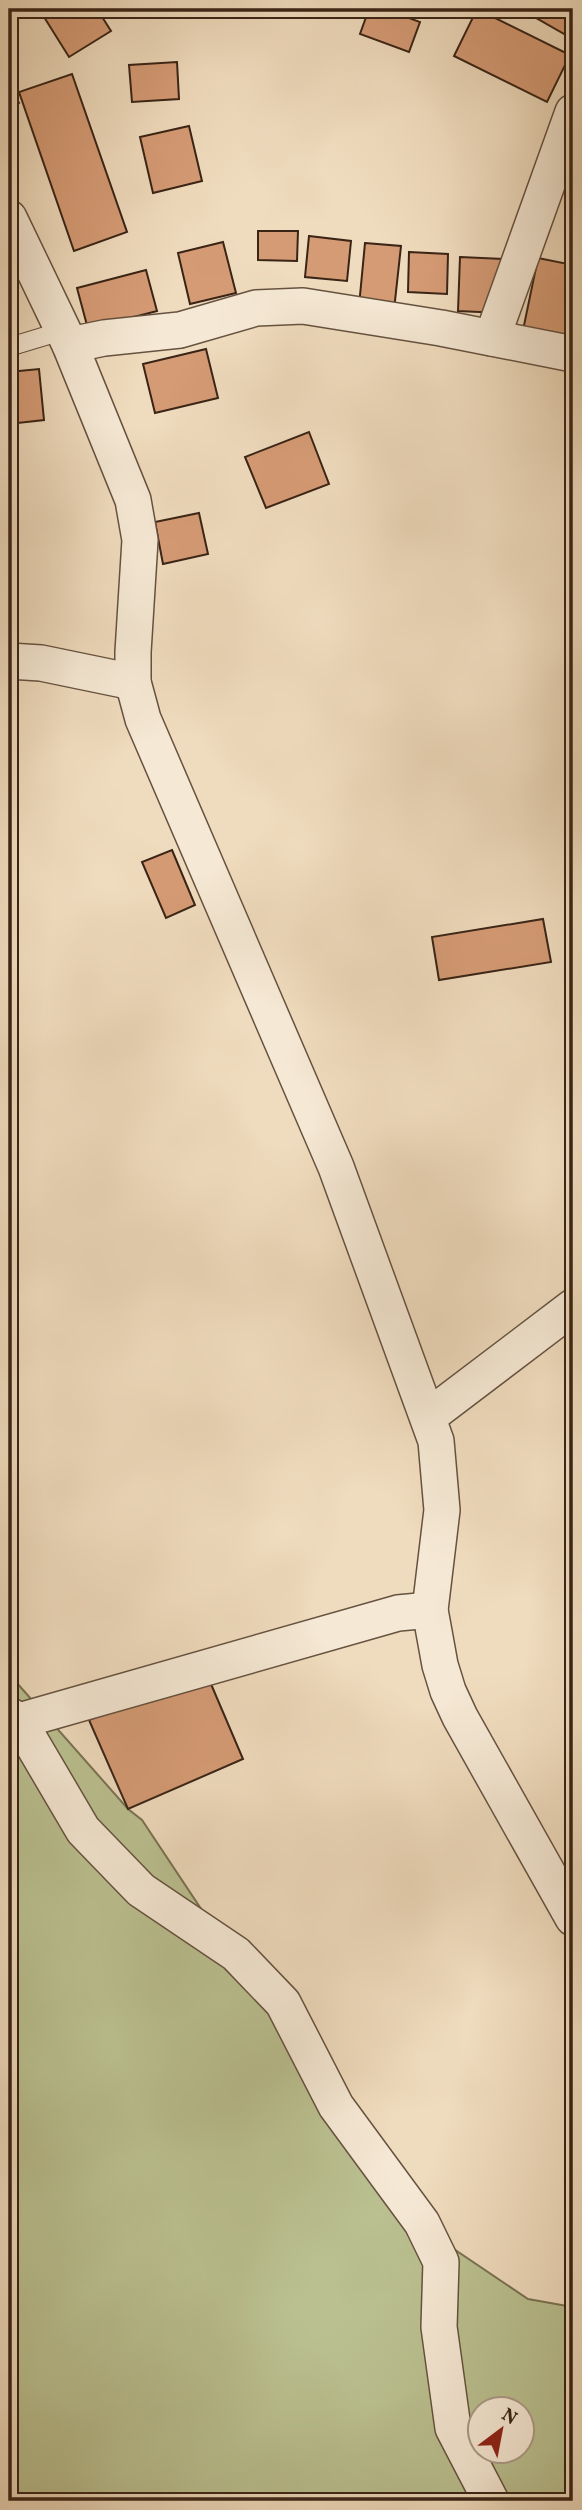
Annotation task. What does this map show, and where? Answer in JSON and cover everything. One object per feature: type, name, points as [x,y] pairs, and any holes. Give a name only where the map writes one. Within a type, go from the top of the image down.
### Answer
[{"type":"street","points":[[492,338],[573,111]]},
{"type":"street","points":[[9,218],[66,338],[128,489],[138,520],[140,557],[133,682],[143,719],[336,1167],[436,1441],[442,1510],[430,1610],[440,1665],[448,1691],[573,1917]]},
{"type":"street","points":[[66,338],[104,338],[180,330],[256,308],[281,306],[351,312],[573,354]]},
{"type":"street","points":[[9,661],[51,665],[133,682]]},
{"type":"street","points":[[428,1417],[573,1307]]},
{"type":"street","points":[[430,1610],[398,1613],[14,1718],[83,1830],[141,1890],[236,1954],[283,2003],[337,2106],[422,2223],[441,2262],[439,2327],[453,2428],[491,2501]]},
{"type":"lane","points":[[9,347],[66,338]]},
{"type":"green space","points":[[9,1674],[128,1809],[142,1820],[405,2216],[528,2299],[573,2307],[573,2501],[9,2501]]},
{"type":"building","points":[[39,9],[97,9],[111,31],[69,57]]},
{"type":"building","points":[[369,9],[385,9],[420,22],[409,52],[360,34]]},
{"type":"building","points":[[477,9],[570,55],[547,102],[454,56]]},
{"type":"building","points":[[573,9],[573,39],[524,11]]},
{"type":"building","points":[[177,62],[179,99],[132,102],[129,65]]},
{"type":"building","points":[[72,74],[127,232],[74,251],[19,92]]},
{"type":"building","points":[[9,86],[19,103],[9,110]]},
{"type":"building","points":[[189,126],[202,181],[153,193],[140,137]]},
{"type":"building","points":[[258,231],[298,231],[297,261],[258,260]]},
{"type":"building","points":[[309,236],[351,241],[347,281],[305,277]]},
{"type":"building","points":[[223,242],[236,293],[190,304],[178,253]]},
{"type":"building","points":[[365,243],[401,246],[394,310],[359,306]]},
{"type":"building","points":[[409,252],[448,254],[447,294],[408,292]]},
{"type":"building","points":[[460,257],[503,259],[501,313],[458,311]]},
{"type":"building","points":[[538,258],[573,265],[573,346],[522,335]]},
{"type":"building","points":[[146,270],[157,311],[88,329],[77,288]]},
{"type":"building","points":[[206,349],[218,398],[155,413],[143,364]]},
{"type":"building","points":[[39,369],[44,420],[9,424],[9,372]]},
{"type":"building","points":[[309,432],[329,484],[266,508],[245,457]]},
{"type":"building","points":[[199,513],[208,554],[163,564],[155,522]]},
{"type":"building","points":[[172,850],[195,905],[166,918],[142,862]]},
{"type":"building","points":[[543,919],[551,962],[439,980],[432,937]]},
{"type":"building","points":[[205,1670],[243,1759],[128,1809],[89,1720]]}]
